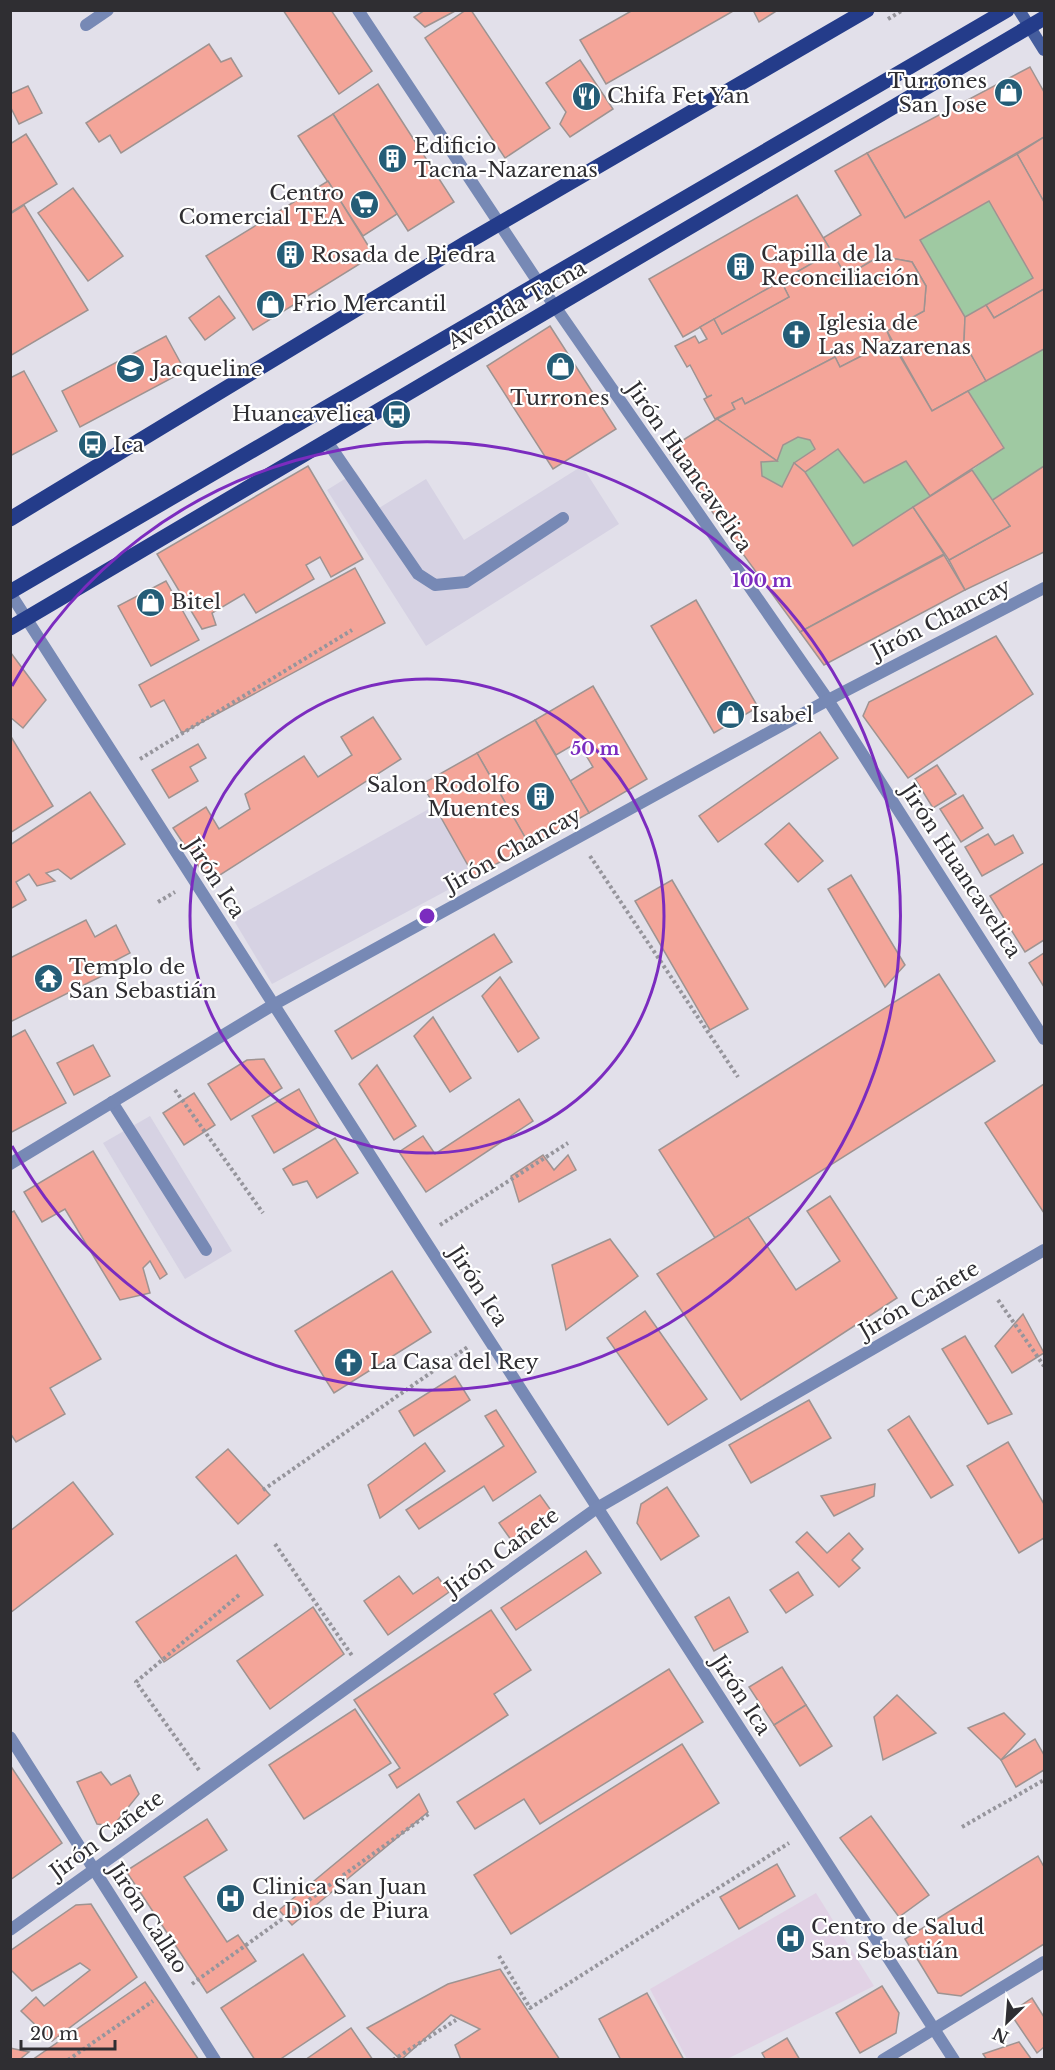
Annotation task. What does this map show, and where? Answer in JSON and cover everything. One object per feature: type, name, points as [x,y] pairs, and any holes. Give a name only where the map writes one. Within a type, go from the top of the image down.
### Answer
[{"type":"main road","points":[[10,519],[501,223],[867,10]]},
{"type":"main road","name":"Avenida Tacna","points":[[10,593],[538,282],[1007,10]]},
{"type":"main road","points":[[1019,10],[1044,50]]},
{"type":"main road","name":"Avenida Tacna","points":[[10,628],[1044,18]]},
{"type":"street","points":[[86,25],[108,10]]},
{"type":"street","name":"Jirón Huancavelica","points":[[358,10],[538,282],[828,700],[1044,1039]]},
{"type":"street","points":[[326,440],[417,574],[435,585],[466,582],[563,518]]},
{"type":"street","name":"Jirón Chancay","points":[[10,1164],[273,1005],[828,700],[1044,588]]},
{"type":"street","name":"Jirón Ica","points":[[10,593],[954,2060]]},
{"type":"street","points":[[112,1102],[206,1250]]},
{"type":"street","name":"Jirón Cañete","points":[[10,1930],[93,1868],[597,1508],[1044,1250]]},
{"type":"street","name":"Jirón Callao","points":[[10,1737],[215,2060]]},
{"type":"street","points":[[883,2060],[1044,1962]]},
{"type":"path","points":[[123,769],[352,630]]},
{"type":"path","points":[[578,837],[738,1077]]},
{"type":"path","points":[[162,1072],[263,1214]]},
{"type":"path","points":[[422,1236],[568,1143]]},
{"type":"path","points":[[986,1284],[1044,1366]]},
{"type":"path","points":[[263,1490],[486,1335]]},
{"type":"path","points":[[275,1544],[365,1674]]},
{"type":"path","points":[[210,1785],[136,1682],[239,1595]]},
{"type":"path","points":[[962,1827],[1044,1780]]},
{"type":"path","points":[[68,2060],[173,1993],[430,1813]]},
{"type":"path","points":[[499,1956],[530,2008],[807,1832]]},
{"type":"path","points":[[393,2060],[456,2020]]},
{"type":"shaded area","points":[[582,466],[619,524],[426,646],[327,490],[356,472],[379,508],[426,479],[464,540]]},
{"type":"shaded area","points":[[434,806],[474,876],[272,984],[233,919]]},
{"type":"shaded area","points":[[150,1116],[232,1251],[185,1279],[103,1143]]},
{"type":"shaded area","name":"Centro de Salud San Sebastián","points":[[816,1893],[874,1986],[727,2059],[687,2059],[650,1989]]},
{"type":"green space","points":[[989,201],[1033,278],[965,317],[920,240]]},
{"type":"green space","points":[[1044,349],[1044,466],[991,501],[972,470],[1004,447],[968,391]]},
{"type":"green space","points":[[798,437],[810,440],[815,449],[794,463],[782,487],[762,476],[761,462],[777,461],[783,445]]},
{"type":"green space","points":[[838,449],[864,483],[906,461],[930,496],[853,546],[805,472]]},
{"type":"building","points":[[283,10],[331,10],[372,71],[339,94]]},
{"type":"building","points":[[425,10],[457,10],[425,27],[414,17]]},
{"type":"building","points":[[466,10],[471,10],[550,128],[505,158],[425,38]]},
{"type":"building","points":[[633,10],[735,10],[606,84],[580,40]]},
{"type":"building","points":[[753,10],[778,10],[759,22]]},
{"type":"building","points":[[209,44],[221,62],[231,58],[242,76],[121,153],[110,135],[99,142],[86,123]]},
{"type":"building","points":[[580,60],[613,109],[570,137],[560,124],[566,112],[546,83]]},
{"type":"building","points":[[1030,67],[1044,92],[1044,137],[905,218],[867,153]]},
{"type":"building","name":"Edificio Tacna-Nazarenas","points":[[378,84],[454,202],[408,231],[333,114]]},
{"type":"building","points":[[28,86],[42,113],[19,124],[10,106],[10,94]]},
{"type":"building","points":[[333,114],[397,214],[363,236],[298,136]]},
{"type":"building","points":[[26,134],[57,184],[10,213],[10,144]]},
{"type":"building","points":[[1044,137],[1044,202],[1017,154]]},
{"type":"building","points":[[867,153],[905,218],[1017,154],[1044,202],[1044,289],[994,318],[986,305],[1033,278],[989,201],[920,240],[965,317],[964,342],[986,381],[932,411],[887,331],[924,311],[926,286],[912,262],[880,256],[846,276],[823,238],[861,215],[835,171]]},
{"type":"building","name":"Rosada de Piedra","points":[[328,181],[374,255],[253,330],[206,256]]},
{"type":"building","points":[[73,188],[123,256],[88,281],[38,213]]},
{"type":"building","name":"Capilla de la Reconciliación","points":[[797,195],[832,252],[683,337],[649,279]]},
{"type":"building","points":[[24,205],[88,310],[10,356],[10,214]]},
{"type":"building","name":"Iglesia de Las Nazarenas","points":[[832,252],[846,276],[880,256],[912,262],[926,286],[924,311],[887,331],[891,341],[840,367],[835,357],[745,404],[742,398],[732,403],[735,409],[715,419],[704,399],[712,395],[707,397],[690,365],[687,367],[675,346],[695,336],[699,343],[707,339],[700,327],[714,319],[722,334],[789,297],[781,281]]},
{"type":"building","points":[[781,281],[789,297],[722,334],[714,319]]},
{"type":"building","points":[[1044,289],[1044,349],[986,381],[964,342],[965,317],[986,305],[994,318]]},
{"type":"building","points":[[219,296],[235,318],[205,340],[189,318]]},
{"type":"building","points":[[550,326],[616,429],[553,469],[487,366]]},
{"type":"building","points":[[166,336],[185,371],[80,427],[62,391]]},
{"type":"building","points":[[891,341],[932,411],[968,391],[1004,448],[930,496],[906,461],[864,483],[838,449],[805,472],[794,463],[815,449],[810,440],[798,437],[783,445],[777,461],[717,419],[735,409],[732,403],[742,398],[745,404],[835,357],[840,367]]},
{"type":"building","points":[[24,371],[57,431],[10,456],[10,378]]},
{"type":"building","points":[[717,419],[777,461],[761,462],[762,476],[782,487],[794,463],[805,472],[853,546],[913,507],[944,554],[800,632],[667,450]]},
{"type":"building","points":[[308,466],[363,559],[331,577],[320,557],[306,565],[314,579],[256,613],[244,594],[212,613],[216,625],[202,629],[157,554]]},
{"type":"building","points":[[1044,466],[1044,552],[965,590],[949,560],[1010,526],[991,501]]},
{"type":"building","points":[[972,470],[1010,526],[949,560],[913,507]]},
{"type":"building","points":[[944,555],[965,590],[824,665],[800,632]]},
{"type":"building","points":[[355,568],[385,623],[182,733],[164,700],[151,707],[139,685]]},
{"type":"building","points":[[166,581],[199,640],[151,666],[118,606]]},
{"type":"building","points":[[696,600],[758,707],[714,733],[651,626]]},
{"type":"building","points":[[996,636],[1033,694],[908,778],[863,716],[869,702]]},
{"type":"building","points":[[11,653],[46,700],[23,728],[10,717]]},
{"type":"building","points":[[593,686],[647,779],[589,813],[570,781],[593,767],[578,742],[556,755],[535,720]]},
{"type":"building","points":[[373,717],[401,759],[209,882],[173,828],[206,807],[219,829],[250,809],[245,794],[304,756],[318,777],[352,755],[341,737]]},
{"type":"building","name":"Salon Rodolfo Muentes","points":[[535,720],[589,813],[530,846],[477,753]]},
{"type":"building","points":[[820,732],[838,758],[718,842],[699,816]]},
{"type":"building","points":[[10,735],[53,806],[10,833]]},
{"type":"building","points":[[198,744],[206,758],[190,767],[198,781],[169,798],[152,770]]},
{"type":"building","points":[[477,753],[530,846],[474,876],[422,784]]},
{"type":"building","points":[[937,765],[956,794],[933,808],[915,779]]},
{"type":"building","points":[[90,792],[125,844],[71,879],[58,869],[46,873],[55,881],[37,886],[29,874],[16,882],[26,900],[10,909],[10,845]]},
{"type":"building","points":[[963,795],[983,828],[961,842],[940,809]]},
{"type":"building","points":[[789,823],[823,861],[798,882],[765,844]]},
{"type":"building","points":[[988,834],[995,845],[1013,835],[1023,853],[982,876],[965,847]]},
{"type":"building","points":[[1044,863],[1044,940],[1025,952],[990,896]]},
{"type":"building","points":[[851,875],[905,965],[885,987],[828,889]]},
{"type":"building","points":[[672,880],[748,1009],[710,1030],[635,901]]},
{"type":"building","points":[[86,920],[95,937],[116,925],[130,953],[101,968],[106,974],[10,1022],[10,958]]},
{"type":"building","points":[[494,934],[512,962],[352,1059],[335,1031]]},
{"type":"building","points":[[1044,953],[1044,987],[1029,963]]},
{"type":"building","points":[[939,974],[995,1061],[715,1238],[659,1150]]},
{"type":"building","points":[[500,977],[539,1038],[518,1052],[482,996]]},
{"type":"building","points":[[433,1017],[471,1078],[450,1092],[414,1036]]},
{"type":"building","points":[[25,1030],[66,1103],[10,1133],[10,1038]]},
{"type":"building","points":[[93,1045],[110,1076],[74,1095],[57,1063]]},
{"type":"building","points":[[264,1059],[282,1088],[231,1120],[208,1084],[247,1060]]},
{"type":"building","points":[[377,1065],[416,1126],[394,1140],[359,1084]]},
{"type":"building","points":[[1044,1084],[1044,1213],[985,1123]]},
{"type":"building","points":[[299,1089],[320,1126],[274,1153],[252,1116]]},
{"type":"building","points":[[194,1093],[215,1125],[184,1145],[163,1113]]},
{"type":"building","points":[[519,1099],[533,1121],[426,1192],[399,1152],[423,1136],[435,1154]]},
{"type":"building","points":[[335,1138],[358,1173],[317,1198],[307,1181],[293,1185],[283,1169]]},
{"type":"building","points":[[93,1151],[167,1274],[160,1279],[150,1261],[143,1268],[150,1293],[120,1300],[65,1209],[42,1222],[24,1192]]},
{"type":"building","points":[[543,1155],[554,1170],[568,1155],[576,1170],[519,1202],[511,1176]]},
{"type":"building","points":[[830,1196],[897,1298],[741,1400],[657,1274],[748,1217],[796,1290],[840,1261],[807,1211]]},
{"type":"building","points":[[14,1211],[101,1359],[50,1388],[65,1414],[16,1442],[10,1433],[10,1213]]},
{"type":"building","points":[[610,1239],[638,1276],[566,1330],[552,1265]]},
{"type":"building","name":"La Casa del Rey","points":[[392,1271],[431,1332],[334,1393],[295,1331]]},
{"type":"building","points":[[645,1311],[707,1399],[668,1425],[607,1338]]},
{"type":"building","points":[[1023,1314],[1044,1353],[1012,1373],[995,1346]]},
{"type":"building","points":[[965,1336],[1012,1414],[988,1424],[942,1349]]},
{"type":"building","points":[[455,1376],[470,1400],[414,1436],[399,1411]]},
{"type":"building","points":[[809,1400],[831,1438],[751,1483],[729,1445]]},
{"type":"building","points":[[496,1410],[536,1472],[493,1501],[484,1486],[419,1529],[406,1510],[504,1446],[485,1416]]},
{"type":"building","points":[[909,1416],[953,1485],[931,1498],[888,1430]]},
{"type":"building","points":[[1008,1442],[1044,1504],[1044,1538],[1019,1553],[967,1466]]},
{"type":"building","points":[[425,1443],[445,1471],[380,1518],[368,1485]]},
{"type":"building","points":[[228,1449],[270,1495],[238,1524],[196,1477]]},
{"type":"building","points":[[73,1482],[113,1534],[10,1613],[10,1531]]},
{"type":"building","points":[[875,1484],[874,1496],[834,1516],[821,1496]]},
{"type":"building","points":[[667,1487],[699,1536],[661,1560],[637,1523],[641,1504]]},
{"type":"building","points":[[540,1495],[555,1516],[514,1544],[499,1523]]},
{"type":"building","points":[[807,1532],[827,1553],[849,1533],[863,1549],[852,1560],[860,1568],[839,1587],[796,1542]]},
{"type":"building","points":[[586,1551],[601,1573],[516,1630],[501,1608]]},
{"type":"building","points":[[236,1555],[263,1595],[164,1662],[136,1622]]},
{"type":"building","points":[[798,1572],[813,1595],[786,1613],[770,1590]]},
{"type":"building","points":[[399,1576],[413,1594],[438,1577],[449,1592],[388,1635],[364,1601]]},
{"type":"building","points":[[729,1597],[748,1632],[714,1651],[695,1617]]},
{"type":"building","points":[[313,1607],[344,1654],[270,1709],[237,1661]]},
{"type":"building","points":[[491,1610],[531,1670],[494,1694],[508,1715],[397,1788],[389,1775],[400,1768],[354,1700]]},
{"type":"building","points":[[782,1667],[806,1705],[774,1725],[749,1687]]},
{"type":"building","points":[[669,1669],[703,1722],[540,1824],[524,1799],[475,1829],[457,1802]]},
{"type":"building","points":[[897,1695],[936,1733],[883,1760],[874,1717]]},
{"type":"building","points":[[806,1705],[832,1746],[800,1766],[774,1725]]},
{"type":"building","points":[[355,1709],[391,1763],[304,1819],[269,1765]]},
{"type":"building","points":[[1004,1713],[1025,1734],[1001,1760],[968,1728]]},
{"type":"building","points":[[1035,1739],[1044,1755],[1044,1770],[1016,1787],[1001,1760]]},
{"type":"building","points":[[682,1744],[719,1803],[511,1934],[474,1875]]},
{"type":"building","points":[[10,1765],[62,1843],[10,1880]]},
{"type":"building","points":[[101,1772],[111,1785],[130,1775],[139,1794],[113,1826],[97,1824],[77,1782]]},
{"type":"building","points":[[419,1794],[428,1812],[292,1925],[279,1910]]},
{"type":"building","points":[[871,1816],[929,1895],[899,1917],[840,1838]]},
{"type":"building","points":[[207,1819],[227,1850],[184,1877],[227,1942],[238,1935],[256,1961],[207,1993],[126,1871]]},
{"type":"building","points":[[1038,1856],[1044,1867],[1044,1944],[961,1996],[938,1993],[905,1939]]},
{"type":"building","points":[[777,1864],[795,1896],[739,1929],[720,1897]]},
{"type":"building","points":[[91,1904],[137,1977],[52,2041],[21,2011],[36,1997],[44,2006],[90,1970],[80,1963],[32,1991],[10,1969],[10,1951],[76,1905]]},
{"type":"building","points":[[303,1954],[345,2016],[279,2060],[255,2060],[221,2008]]},
{"type":"building","points":[[500,1969],[560,2060],[461,2060],[455,2045],[480,2029],[451,2015],[401,2060],[367,2028],[448,1984]]},
{"type":"building","points":[[145,1982],[199,2060],[32,2060]]},
{"type":"building","points":[[882,1986],[899,2013],[896,2033],[860,2053],[836,2013]]},
{"type":"building","points":[[647,1993],[684,2060],[621,2060],[599,2019]]},
{"type":"building","points":[[1032,1998],[1044,2017],[1044,2047],[1037,2053],[1010,2013]]},
{"type":"building","points":[[351,2028],[373,2060],[305,2060]]},
{"type":"building","points":[[787,2038],[800,2060],[766,2060],[762,2053]]},
{"type":"building","points":[[1019,2042],[1032,2060],[987,2060],[983,2054]]},
{"type":"building","points":[[10,2048],[29,2052],[19,2060],[10,2060]]},
{"type":"place","name":"Turrones San Jose","points":[[1008,93]]},
{"type":"place","name":"Chifa Fet Yan","points":[[586,96]]},
{"type":"place","name":"Edificio Tacna-Nazarenas","points":[[393,158]]},
{"type":"place","name":"Centro Comercial TEA","points":[[365,205]]},
{"type":"place","name":"Rosada de Piedra","points":[[290,255]]},
{"type":"place","name":"Capilla de la Reconciliación","points":[[740,266]]},
{"type":"place","name":"Frio Mercantil","points":[[271,304]]},
{"type":"place","name":"Iglesia de Las Nazarenas","points":[[797,335]]},
{"type":"place","name":"Turrones","points":[[560,367]]},
{"type":"place","name":"Jacqueline","points":[[131,369]]},
{"type":"place","name":"Huancavelica","points":[[396,414]]},
{"type":"place","name":"Ica","points":[[92,445]]},
{"type":"place","name":"Bitel","points":[[150,602]]},
{"type":"place","name":"Isabel","points":[[730,715]]},
{"type":"place","name":"Salon Rodolfo Muentes","points":[[541,797]]},
{"type":"place","name":"Templo de San Sebastián","points":[[48,979]]},
{"type":"place","name":"La Casa del Rey","points":[[349,1362]]},
{"type":"place","name":"Clinica San Juan de Dios de Piura","points":[[231,1899]]},
{"type":"place","name":"Centro de Salud San Sebastián","points":[[790,1939]]}]
